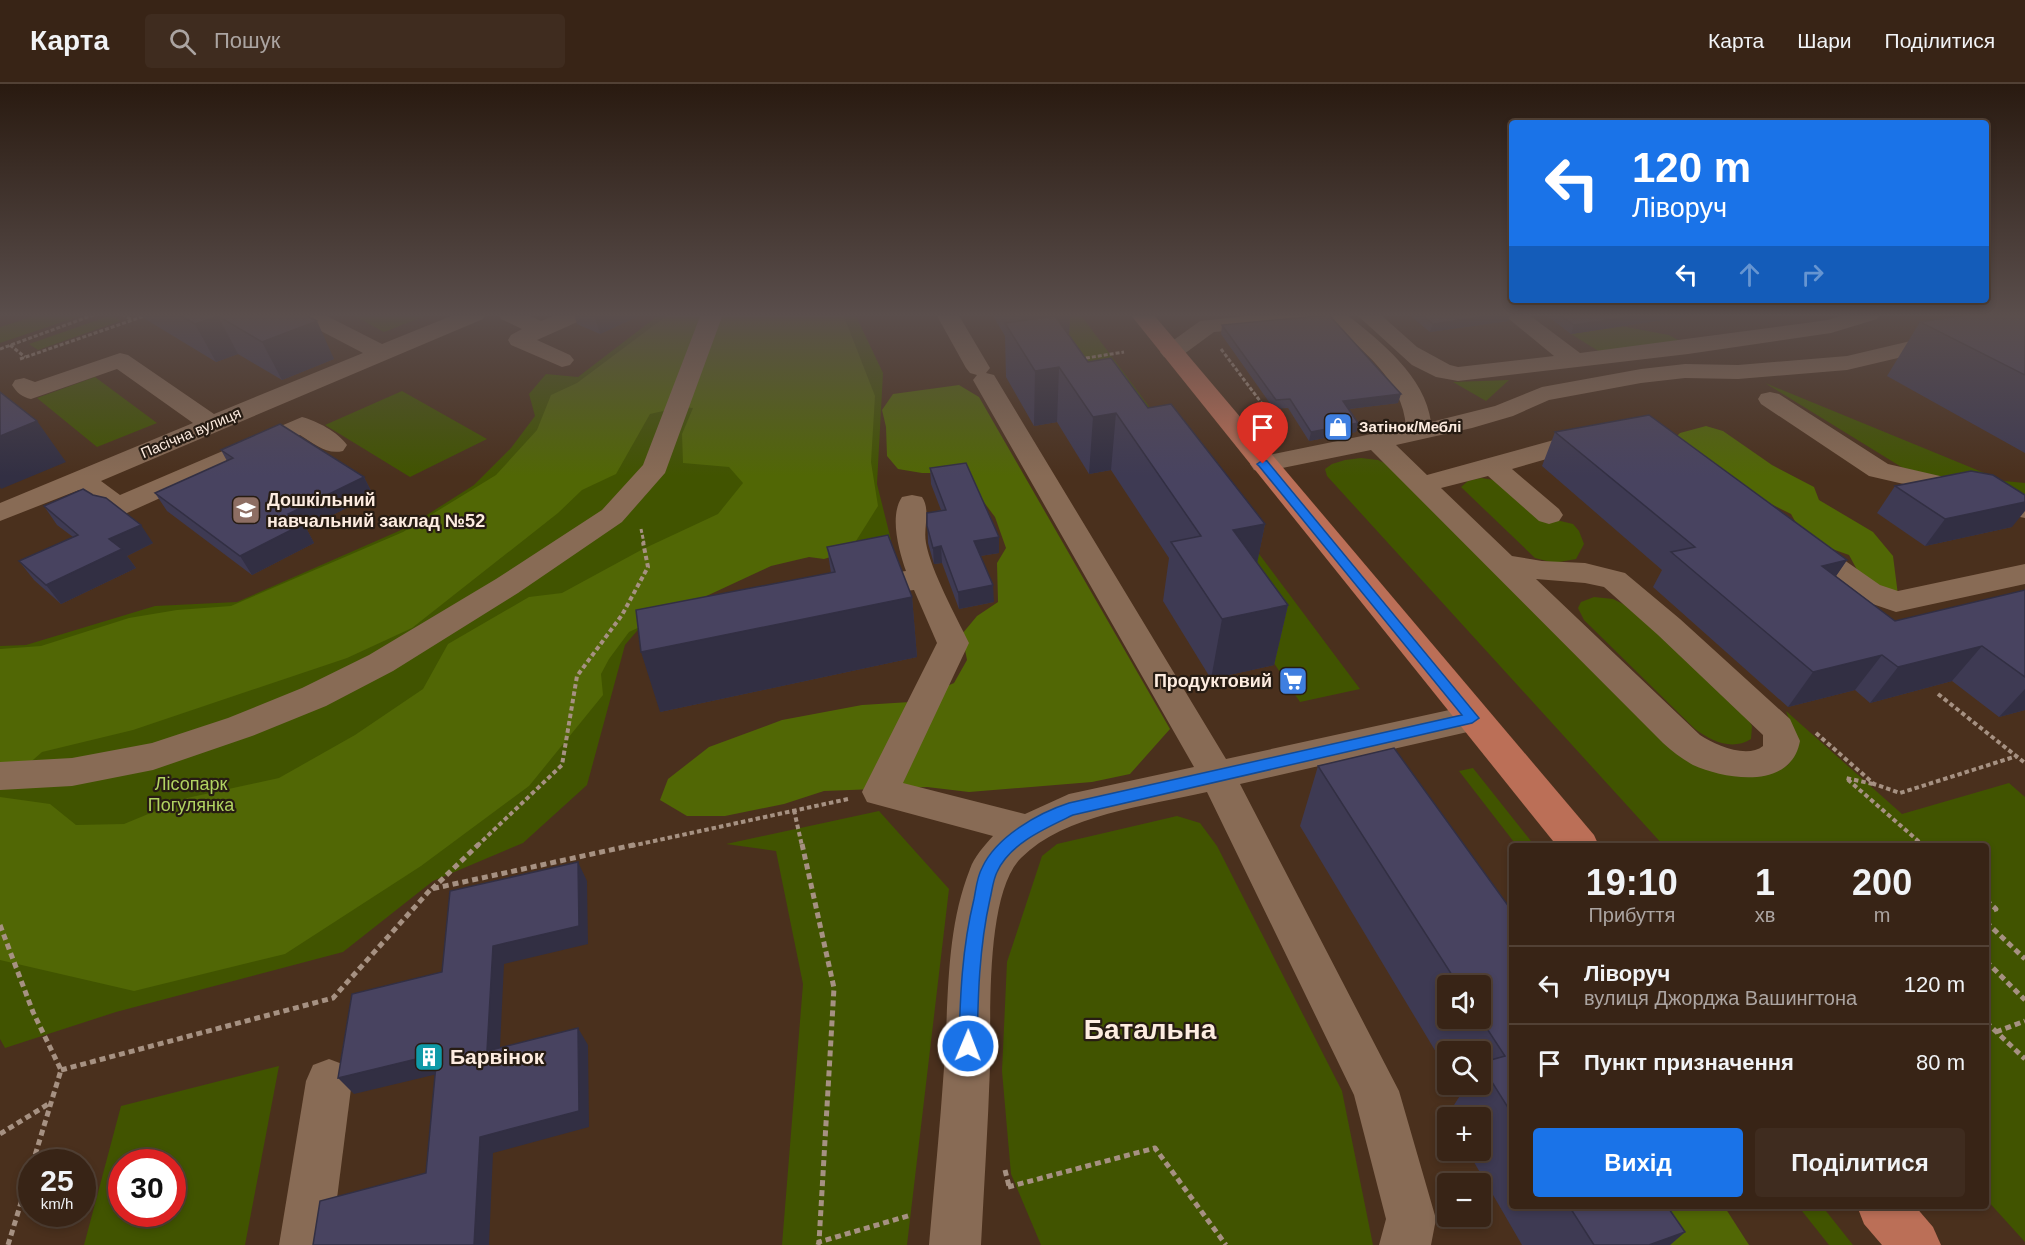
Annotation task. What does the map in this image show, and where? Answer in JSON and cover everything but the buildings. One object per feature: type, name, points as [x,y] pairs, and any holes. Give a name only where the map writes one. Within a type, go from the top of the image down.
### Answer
[{"type":"main road","points":[[1185,368],[1577,843]]},
{"type":"main road","points":[[1885,1209],[1915,1245]]},
{"type":"street","points":[[24,386],[31,392],[97,368]]},
{"type":"street","points":[[132,368],[212,424]]},
{"type":"street","name":"Пасічна вулиця","points":[[0,513],[345,368]]},
{"type":"street","points":[[0,776],[72,772],[153,756],[240,727],[314,697],[381,663],[507,586],[612,516],[656,467],[692,368]]},
{"type":"street","points":[[978,368],[1217,775],[1376,1091],[1411,1219],[1405,1245]]},
{"type":"street","points":[[1391,368],[1399,377],[1414,403],[1419,433]]},
{"type":"street","points":[[1434,368],[1458,374],[1511,368]]},
{"type":"street","points":[[1685,371],[1694,368]]},
{"type":"street","points":[[1263,464],[1419,433],[1504,411],[1542,394],[1641,376],[1685,371],[1738,372],[1784,368]]},
{"type":"street","points":[[1770,399],[1879,470],[2008,500],[2025,510]]},
{"type":"street","points":[[82,479],[117,507],[302,425],[334,445]]},
{"type":"street","points":[[1421,485],[1615,431]]},
{"type":"street","points":[[1377,441],[1502,564],[1691,747],[1711,757],[1732,763],[1752,765],[1768,761],[1779,753],[1782,741],[1778,728],[1669,627],[1614,580],[1585,573],[1542,571],[1502,564]]},
{"type":"street","points":[[1493,466],[1549,514]]},
{"type":"street","points":[[912,503],[911,543],[952,643],[880,792],[1028,830]]},
{"type":"street","points":[[1785,531],[1869,592],[1896,602],[2025,574]]},
{"type":"street","points":[[831,589],[924,579]]},
{"type":"street","points":[[955,1245],[968,1066],[969,986],[977,921],[989,870],[1006,848],[1028,830],[1069,809],[1472,718]]},
{"type":"street","points":[[305,1245],[329,1081]]},
{"type":"path","points":[[1235,368],[1284,433]]},
{"type":"path","points":[[61,1070],[333,998],[431,889],[562,765],[577,676],[622,615],[648,567],[641,528],[630,531]]},
{"type":"path","points":[[1938,694],[2025,763]]},
{"type":"path","points":[[1815,731],[1874,784]]},
{"type":"path","points":[[1921,843],[1846,778],[1900,793],[2017,756]]},
{"type":"path","points":[[431,889],[880,792]]},
{"type":"path","points":[[794,810],[834,988],[818,1244],[911,1215]]},
{"type":"path","points":[[1989,903],[1996,909],[1989,912]]},
{"type":"path","points":[[0,925],[33,1012],[61,1070],[37,1149]]},
{"type":"path","points":[[1989,925],[2025,958]]},
{"type":"path","points":[[1989,964],[2025,1000]]},
{"type":"path","points":[[1996,1032],[2025,1021]]},
{"type":"path","points":[[1989,1025],[2025,1059]]},
{"type":"path","points":[[0,1134],[51,1102]]},
{"type":"path","points":[[1005,1166],[1007,1187],[1155,1148],[1226,1245]]},
{"type":"path","points":[[8,1245],[18,1212]]},
{"type":"green space","name":"Лісопарк Погулянка","points":[[589,368],[881,368],[883,373],[877,484],[891,540],[721,572],[653,612],[625,645],[587,785],[523,843],[433,881],[343,952],[116,1012],[5,1048],[0,1039],[0,646],[26,645],[155,606],[237,602],[408,527],[474,485],[511,448],[535,416],[529,394],[546,374],[578,377]]},
{"type":"green space","name":"Лісопарк Погулянка","points":[[597,368],[864,368],[875,396],[871,462],[878,506],[847,552],[824,559],[809,557],[771,566],[629,632],[601,674],[603,695],[529,786],[421,866],[285,954],[134,991],[0,960],[0,797],[50,804],[76,825],[124,824],[187,798],[279,778],[355,735],[423,689],[448,644],[529,597],[562,593],[643,549],[718,514],[743,483],[729,467],[683,463],[682,434],[693,408],[681,407],[650,414],[616,474],[582,490],[558,513],[412,628],[347,658],[133,730],[42,752],[0,789],[0,649],[41,646],[129,618],[177,610],[231,606],[403,532],[496,475],[537,430],[551,395],[577,383]]},
{"type":"green space","points":[[1076,368],[1120,368],[1360,689],[1300,702]]},
{"type":"green space","points":[[95,377],[157,423],[97,447],[37,398]]},
{"type":"green space","points":[[1509,380],[1486,401],[1453,382]]},
{"type":"green space","points":[[1765,383],[2004,481],[2025,483],[2025,497],[1903,468]]},
{"type":"green space","points":[[959,385],[979,397],[1170,729],[1130,774],[1092,782],[969,792],[927,787],[824,791],[784,804],[725,816],[687,816],[660,800],[668,779],[709,747],[782,720],[862,705],[910,702],[954,683],[967,660],[962,634],[977,616],[998,602],[997,563],[1006,548],[995,517],[962,473],[922,473],[898,469],[887,456],[886,427],[882,410],[893,394]]},
{"type":"green space","points":[[402,391],[487,439],[410,477],[325,425]]},
{"type":"green space","points":[[1706,426],[1723,431],[1772,465],[1814,487],[1819,500],[1873,532],[1893,556],[1898,595],[1861,577],[1849,555],[1821,545],[1801,532],[1791,514],[1737,487],[1675,438],[1680,433]]},
{"type":"green space","points":[[1361,458],[1378,460],[1391,466],[1671,749],[1772,773],[1788,765],[1796,751],[1795,735],[1786,711],[1902,814],[2009,783],[2025,797],[2025,1242],[1989,1202],[1989,843],[1661,843],[1327,476],[1325,469],[1345,460]]},
{"type":"green space","points":[[1481,478],[1494,480],[1552,519],[1573,524],[1579,531],[1584,544],[1576,559],[1554,563],[1535,558],[1461,487],[1468,481]]},
{"type":"green space","points":[[1594,597],[1613,599],[1631,608],[1748,719],[1752,726],[1751,739],[1744,743],[1722,743],[1695,729],[1584,620],[1578,608],[1581,602]]},
{"type":"green space","points":[[1473,768],[1533,843],[1515,843],[1459,771]]},
{"type":"green space","points":[[879,811],[949,889],[907,1245],[782,1245],[803,984],[776,851],[726,844]]},
{"type":"green space","points":[[1177,816],[1200,823],[1217,846],[1342,1091],[1373,1245],[1041,1245],[1011,1174],[1002,1071],[1007,962],[1042,856],[1057,844]]},
{"type":"green space","points":[[279,1066],[245,1245],[84,1245],[89,1227],[96,1227],[96,1200],[108,1155],[108,1227],[186,1227],[186,1149],[110,1149],[121,1106]]},
{"type":"green space","points":[[1640,1209],[1726,1209],[1749,1245],[1654,1245]]},
{"type":"green space","points":[[1800,1209],[1824,1209],[1853,1245],[1829,1245]]},
{"type":"place","name":"Затінок/Меблі","points":[[1338,427]]},
{"type":"place","name":"Дошкільний навчальний заклад №52","points":[[246,510]]},
{"type":"place","name":"Продуктовий","points":[[1293,681]]},
{"type":"place","name":"Барвінок","points":[[429,1057]]},
{"type":"district","name":"Батальна","points":[[1150,1029]]},
{"type":"route","points":[[968,1046],[969,986],[977,921],[989,870],[1006,848],[1028,830],[1069,809],[1472,718],[1263,464]]}]
